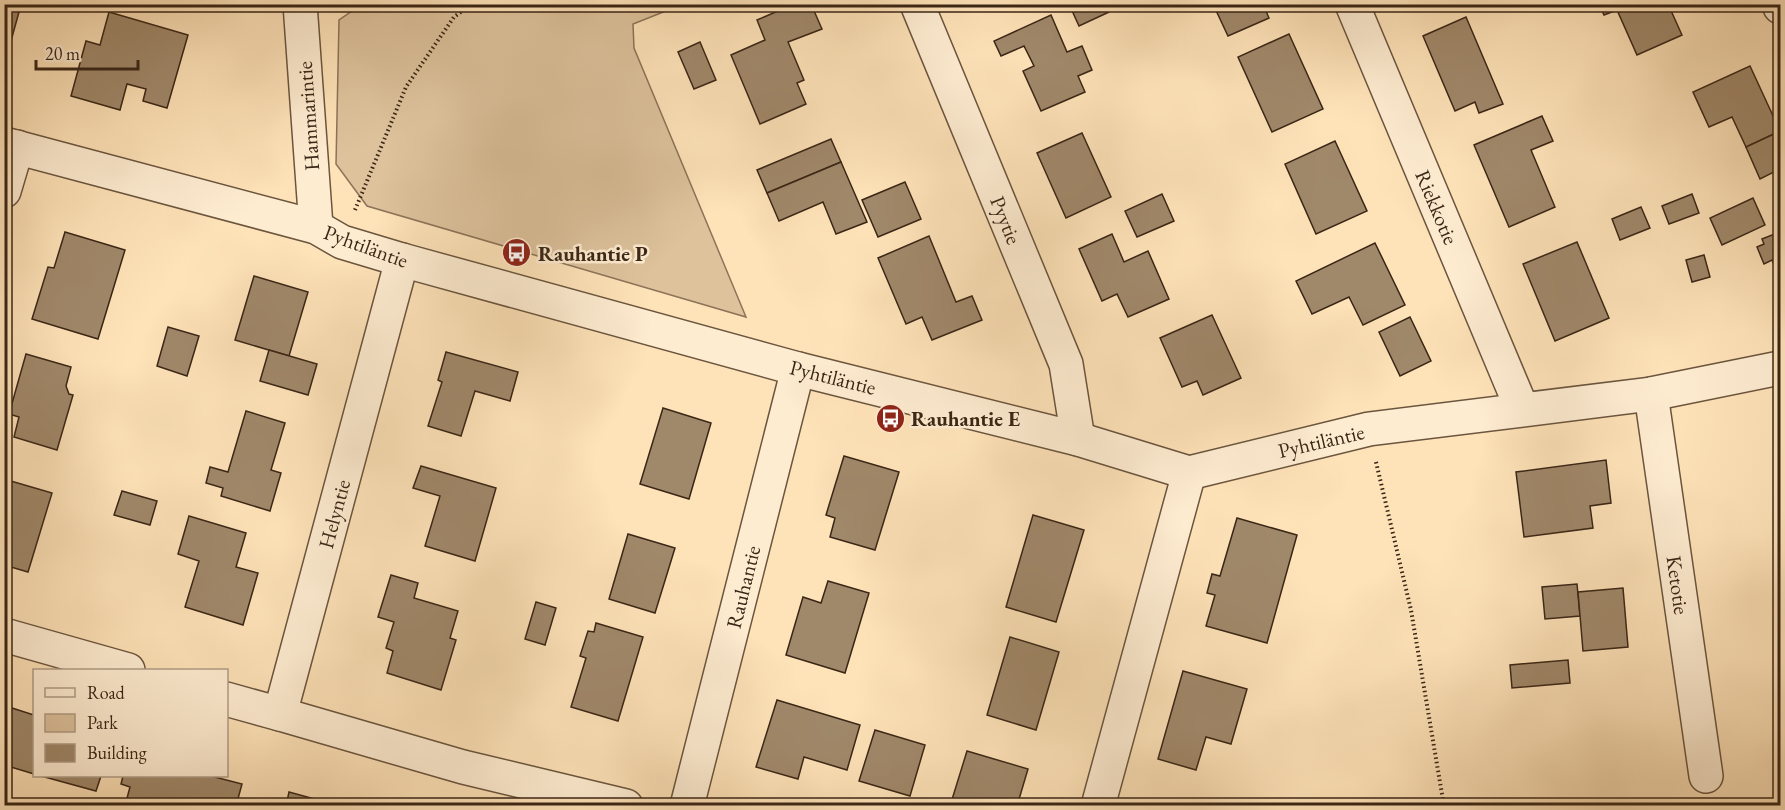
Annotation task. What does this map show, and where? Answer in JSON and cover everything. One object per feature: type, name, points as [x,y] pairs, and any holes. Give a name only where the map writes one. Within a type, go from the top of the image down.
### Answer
[{"type":"street","name":"Hammarintie","points":[[300,4],[329,234]]},
{"type":"street","name":"Pyytie","points":[[917,4],[1066,364],[1078,440]]},
{"type":"street","name":"Riekkotie","points":[[1352,4],[1522,409]]},
{"type":"street","name":"Pyhtiläntie","points":[[10,145],[329,234],[402,260],[798,369],[1078,440],[1189,473],[1369,429],[1651,394],[1780,369]]},
{"type":"street","points":[[4,191],[10,145]]},
{"type":"street","name":"Helyntie","points":[[280,714],[402,260]]},
{"type":"street","name":"Rauhantie","points":[[687,806],[798,369]]},
{"type":"street","name":"Ketotie","points":[[1651,394],[1706,776]]},
{"type":"street","points":[[1098,806],[1189,473]]},
{"type":"street","points":[[4,635],[124,669]]},
{"type":"street","points":[[228,700],[463,767],[626,806]]},
{"type":"path","points":[[329,234],[406,87],[454,17],[472,4]]},
{"type":"path","points":[[1369,429],[1411,610],[1444,806]]},
{"type":"green space","points":[[361,5],[681,5],[633,24],[634,48],[746,317],[367,206],[336,164],[339,20]]},
{"type":"building","points":[[794,4],[811,4],[822,29],[788,42],[804,80],[797,83],[806,104],[760,124],[731,55],[765,40],[757,20]]},
{"type":"building","points":[[980,4],[996,4],[982,11]]},
{"type":"building","points":[[1069,4],[1106,4],[1109,12],[1079,26]]},
{"type":"building","points":[[1213,4],[1263,4],[1269,18],[1228,36]]},
{"type":"building","points":[[1599,4],[1668,4],[1682,35],[1637,55],[1617,10],[1604,15]]},
{"type":"building","points":[[4,8],[19,12],[6,59],[4,59]]},
{"type":"building","points":[[109,12],[188,35],[167,108],[143,101],[146,89],[127,84],[120,110],[71,96],[86,41],[100,45]]},
{"type":"building","points":[[1051,15],[1067,52],[1082,46],[1092,70],[1078,76],[1085,92],[1041,111],[1023,71],[1034,66],[1024,46],[1001,56],[994,41]]},
{"type":"building","points":[[1466,17],[1503,104],[1479,113],[1475,102],[1455,111],[1423,36]]},
{"type":"building","points":[[1289,34],[1323,109],[1272,132],[1238,57]]},
{"type":"building","points":[[700,42],[716,80],[694,89],[678,52]]},
{"type":"building","points":[[1750,66],[1780,131],[1746,147],[1732,117],[1709,127],[1693,92]]},
{"type":"building","points":[[1542,116],[1553,141],[1531,150],[1555,207],[1509,227],[1474,145]]},
{"type":"building","points":[[1082,133],[1111,197],[1066,218],[1037,153]]},
{"type":"building","points":[[1774,134],[1780,149],[1780,169],[1760,179],[1746,147]]},
{"type":"building","points":[[831,139],[841,162],[767,193],[757,170]]},
{"type":"building","points":[[1335,141],[1367,211],[1316,234],[1285,164]]},
{"type":"building","points":[[841,162],[867,222],[836,234],[823,202],[779,221],[767,193]]},
{"type":"building","points":[[905,182],[921,219],[878,237],[862,200]]},
{"type":"building","points":[[1162,194],[1174,221],[1137,237],[1125,211]]},
{"type":"building","points":[[1692,194],[1699,213],[1669,224],[1662,206]]},
{"type":"building","points":[[1753,198],[1765,225],[1722,245],[1710,218]]},
{"type":"building","points":[[1641,207],[1650,228],[1620,240],[1612,219]]},
{"type":"building","points":[[1780,219],[1780,232],[1775,222]]},
{"type":"building","points":[[65,232],[125,250],[98,339],[32,319],[48,267],[54,268]]},
{"type":"building","points":[[1780,232],[1780,279],[1772,260],[1764,264],[1757,247],[1764,244],[1762,239]]},
{"type":"building","points":[[1112,234],[1124,262],[1148,251],[1169,299],[1128,317],[1117,294],[1102,301],[1079,249]]},
{"type":"building","points":[[929,236],[956,302],[972,296],[982,320],[932,340],[922,317],[906,324],[878,258]]},
{"type":"building","points":[[1577,242],[1609,318],[1555,341],[1523,264]]},
{"type":"building","points":[[1375,243],[1405,305],[1363,325],[1349,297],[1312,314],[1296,281]]},
{"type":"building","points":[[1704,255],[1710,277],[1692,282],[1686,260]]},
{"type":"building","points":[[254,276],[308,292],[289,356],[235,340]]},
{"type":"building","points":[[1212,315],[1241,378],[1203,395],[1197,381],[1182,387],[1160,338]]},
{"type":"building","points":[[1410,317],[1431,361],[1400,376],[1379,332]]},
{"type":"building","points":[[168,327],[199,336],[187,376],[157,366]]},
{"type":"building","points":[[269,350],[317,364],[308,395],[260,381]]},
{"type":"building","points":[[446,352],[518,372],[510,401],[475,391],[461,436],[428,426],[442,382],[438,380]]},
{"type":"building","points":[[26,354],[71,367],[66,386],[69,394],[73,395],[57,450],[14,437],[19,417],[9,414]]},
{"type":"building","points":[[663,408],[711,423],[689,499],[640,484]]},
{"type":"building","points":[[246,411],[285,423],[271,470],[281,473],[270,511],[221,496],[223,488],[206,483],[210,467],[228,472]]},
{"type":"building","points":[[844,456],[899,472],[875,550],[830,537],[835,518],[826,515]]},
{"type":"building","points":[[1606,460],[1611,503],[1590,506],[1593,528],[1524,537],[1516,472]]},
{"type":"building","points":[[421,466],[496,488],[475,561],[425,546],[440,496],[413,488]]},
{"type":"building","points":[[4,479],[52,493],[28,572],[4,565]]},
{"type":"building","points":[[122,491],[157,501],[150,525],[114,515]]},
{"type":"building","points":[[1033,515],[1084,530],[1056,622],[1006,607]]},
{"type":"building","points":[[189,516],[246,533],[236,567],[258,573],[243,625],[185,607],[199,561],[178,554]]},
{"type":"building","points":[[1237,518],[1297,535],[1267,643],[1206,626],[1215,595],[1207,593],[1212,574],[1220,576]]},
{"type":"building","points":[[628,534],[675,548],[655,613],[609,599]]},
{"type":"building","points":[[391,575],[418,583],[414,598],[458,611],[450,638],[456,640],[441,690],[387,673],[393,651],[386,648],[394,622],[378,617]]},
{"type":"building","points":[[828,581],[869,593],[845,673],[786,655],[803,597],[821,603]]},
{"type":"building","points":[[1577,584],[1580,616],[1545,619],[1542,587]]},
{"type":"building","points":[[1623,588],[1628,647],[1583,651],[1578,592]]},
{"type":"building","points":[[536,602],[556,608],[545,645],[525,639]]},
{"type":"building","points":[[596,623],[643,637],[618,721],[571,707],[586,658],[580,656],[588,631],[594,632]]},
{"type":"building","points":[[1010,637],[1059,652],[1036,730],[987,715]]},
{"type":"building","points":[[1568,660],[1570,683],[1512,688],[1510,665]]},
{"type":"building","points":[[1183,671],[1247,689],[1231,744],[1206,737],[1196,770],[1158,759]]},
{"type":"building","points":[[777,700],[860,725],[847,770],[804,757],[798,779],[756,767]]},
{"type":"building","points":[[12,708],[33,715],[33,774],[4,765],[4,736]]},
{"type":"building","points":[[875,730],[925,745],[910,796],[859,781]]},
{"type":"building","points":[[967,751],[1028,769],[1017,806],[950,806]]},
{"type":"building","points":[[45,777],[101,777],[96,791]]},
{"type":"building","points":[[123,777],[215,777],[242,784],[236,806],[140,806],[126,802],[130,787],[121,784]]},
{"type":"building","points":[[289,792],[340,806],[286,806]]},
{"type":"place","name":"Rauhantie P","points":[[517,253]]},
{"type":"place","name":"Rauhantie E","points":[[890,418]]}]
